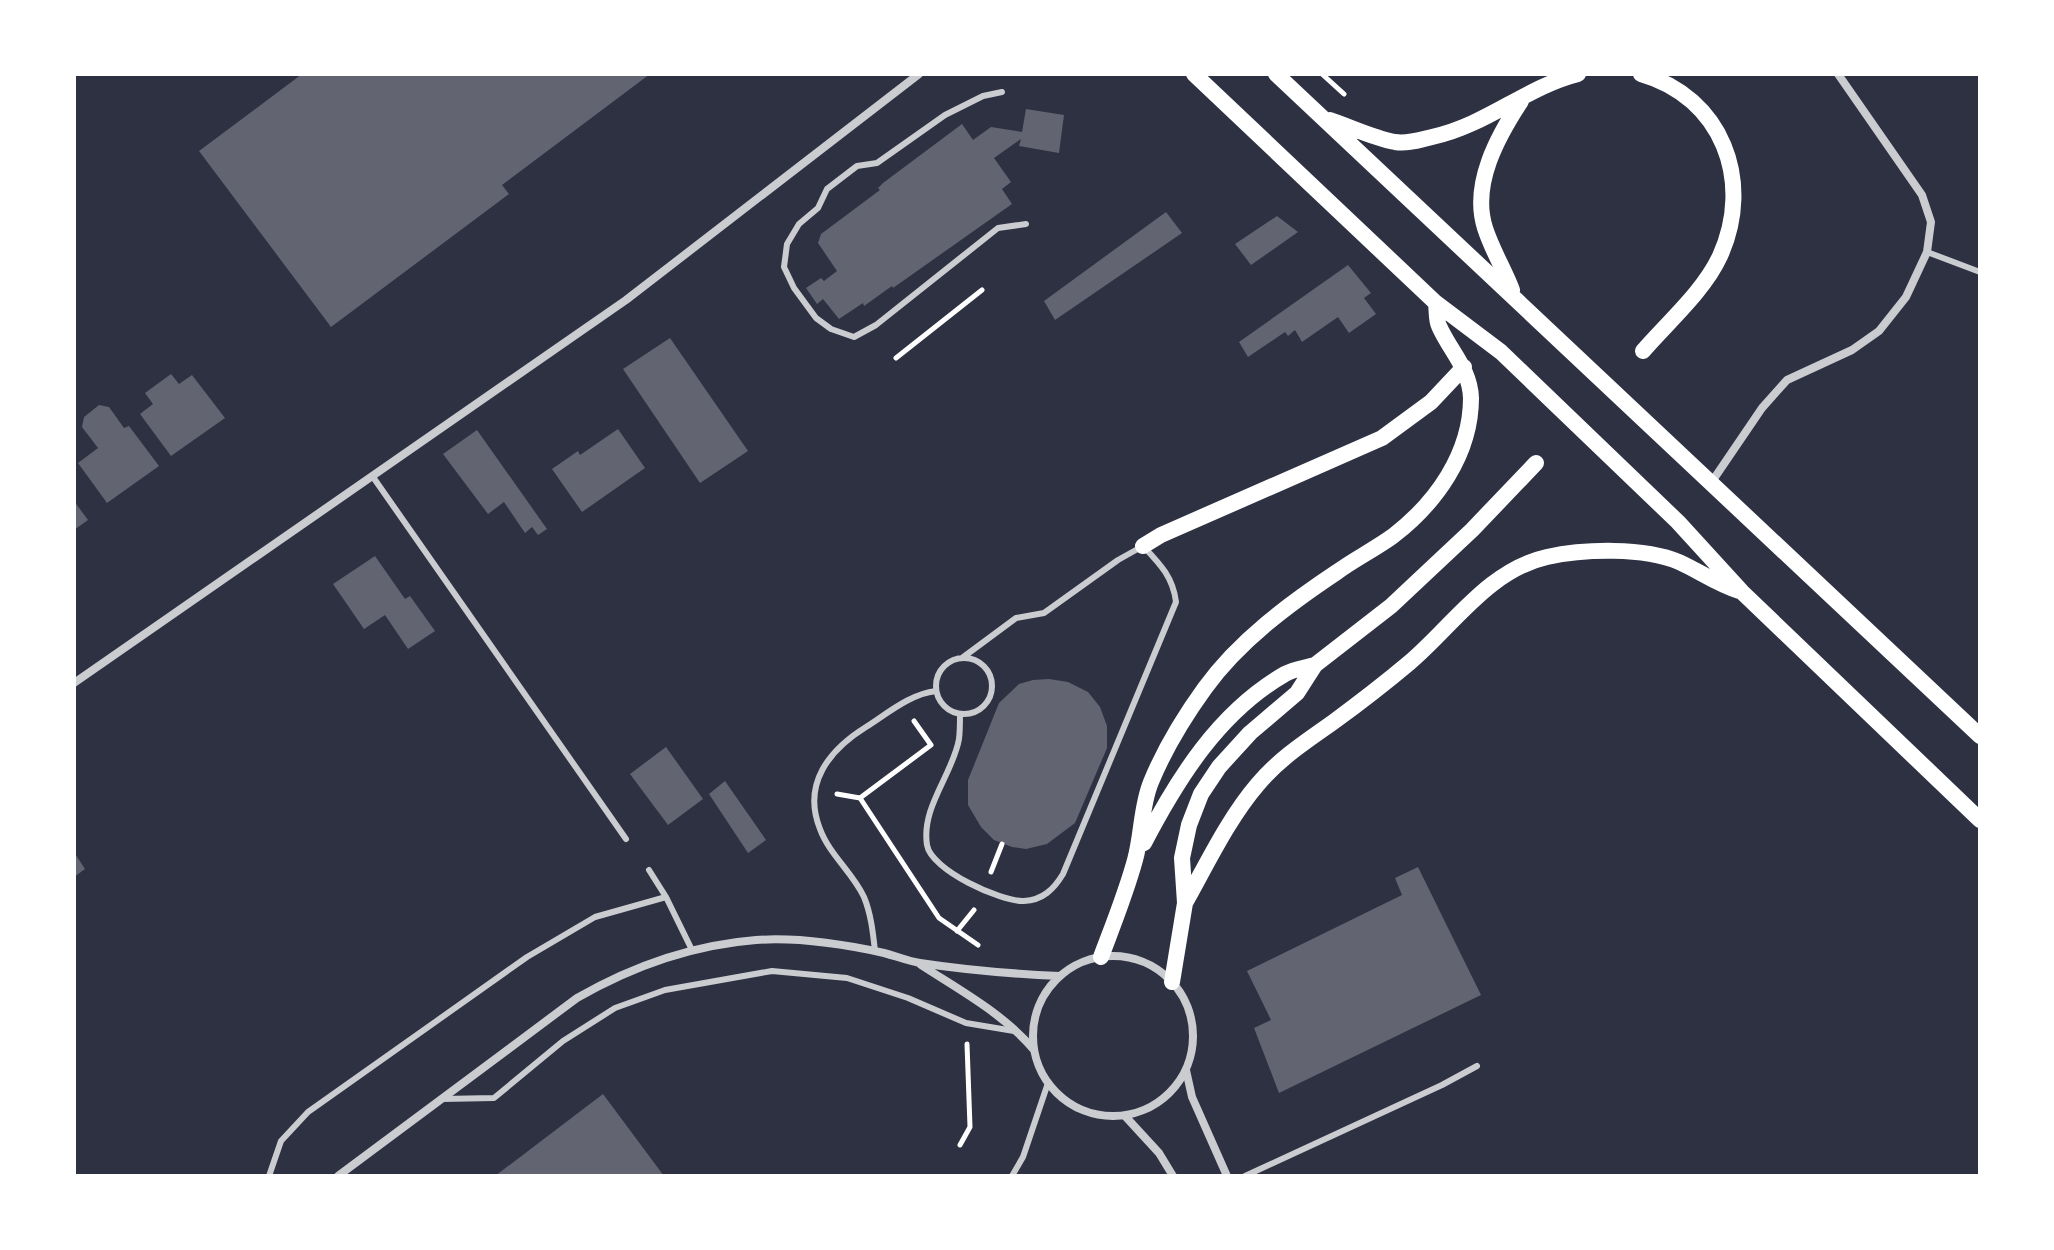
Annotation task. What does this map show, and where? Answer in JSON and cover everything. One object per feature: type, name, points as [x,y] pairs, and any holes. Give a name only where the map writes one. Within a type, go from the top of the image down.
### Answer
[{"type":"main road","points":[[1194,74],[1436,303],[1501,352],[1678,522],[1742,592],[1980,820]]},
{"type":"main road","points":[[1276,74],[1980,736]]},
{"type":"main road","points":[[1324,118],[1393,142],[1408,143],[1455,132],[1565,77],[1578,74]]},
{"type":"main road","points":[[1641,74],[1679,92],[1710,123],[1729,157],[1735,198],[1719,258],[1702,284],[1643,351]]},
{"type":"main road","points":[[1515,296],[1484,224],[1483,189],[1489,162],[1502,131],[1522,99]]},
{"type":"main road","points":[[1136,857],[1149,786],[1177,730],[1225,662],[1278,615],[1336,572],[1392,537],[1435,497],[1466,438],[1471,393],[1464,367],[1438,324],[1436,303]]},
{"type":"main road","points":[[1143,546],[1161,535],[1382,438],[1431,402],[1464,367]]},
{"type":"main road","points":[[1172,982],[1185,903],[1182,858],[1189,825],[1201,794],[1219,767],[1250,733],[1297,693],[1315,665],[1391,606],[1472,530],[1536,463]]},
{"type":"main road","points":[[1185,903],[1234,818],[1257,786],[1285,756],[1410,662],[1484,591],[1522,566],[1546,557],[1578,553],[1649,554],[1677,562],[1742,592]]},
{"type":"main road","points":[[1101,957],[1136,857],[1171,791],[1218,730],[1252,699],[1287,673],[1315,665]]},
{"type":"street","points":[[74,683],[626,300],[919,74]]},
{"type":"street","points":[[1711,484],[1762,408],[1787,380],[1852,350],[1879,331],[1906,297],[1927,252],[1931,222],[1922,195],[1838,74]]},
{"type":"street","points":[[338,1176],[577,998],[636,967],[692,950],[770,940],[822,943],[875,951],[917,962],[1060,976]]},
{"type":"street","points":[[1121,956],[1140,961],[1172,982],[1185,1001],[1192,1024],[1193,1048],[1186,1070],[1171,1092],[1150,1107],[1125,1116],[1101,1116],[1077,1108],[1060,1096],[1048,1083],[1034,1050],[1034,1023],[1043,997],[1060,976],[1079,963],[1101,957],[1121,956]]},
{"type":"street","points":[[917,962],[1019,1032],[1034,1050]]},
{"type":"street","points":[[1186,1070],[1192,1097],[1227,1176]]},
{"type":"street","points":[[1125,1116],[1159,1153],[1173,1176]]},
{"type":"lane","points":[[1002,92],[983,96],[945,115],[877,163],[857,166],[827,189],[818,208],[799,224],[787,244],[784,267],[794,288],[816,318],[831,329],[854,337],[876,325],[998,228],[1026,224]]},
{"type":"lane","points":[[1927,252],[1980,272]]},
{"type":"lane","points":[[373,477],[626,839]]},
{"type":"lane","points":[[960,714],[959,740],[927,823],[927,847],[936,863],[952,875],[1022,901],[1040,898],[1054,889],[1063,874],[1176,602],[1175,587],[1168,573],[1143,546],[1118,560],[1044,613],[1016,618],[942,669],[936,691],[940,702],[960,714],[982,708],[990,699],[992,688],[990,676],[983,666],[974,660],[962,658]]},
{"type":"lane","points":[[875,951],[872,921],[863,895],[820,831],[815,806],[818,777],[828,758],[849,737],[919,693],[936,691]]},
{"type":"lane","points":[[649,870],[692,950]]},
{"type":"lane","points":[[269,1176],[281,1141],[308,1112],[527,957],[595,917],[666,897]]},
{"type":"lane","points":[[442,1099],[494,1098],[563,1041],[615,1008],[665,990],[772,971],[847,978],[908,998],[966,1023],[1019,1032]]},
{"type":"lane","points":[[1245,1176],[1477,1066]]},
{"type":"lane","points":[[1012,1176],[1023,1157],[1048,1083]]},
{"type":"path","points":[[1322,74],[1345,95]]},
{"type":"path","points":[[896,358],[982,290]]},
{"type":"path","points":[[860,798],[931,745],[902,704]]},
{"type":"path","points":[[816,790],[860,798],[939,918],[976,945],[998,949],[990,971]]},
{"type":"path","points":[[960,1145],[970,1127],[967,1043]]},
{"type":"building","points":[[302,74],[650,74],[502,185],[509,194],[331,327],[199,151]]},
{"type":"building","points":[[1026,109],[1064,115],[1059,153],[1019,146],[1021,139],[994,158],[1011,182],[1002,189],[1012,204],[893,288],[839,319],[823,299],[817,304],[806,288],[821,278],[824,281],[837,271],[818,243],[821,234],[962,124],[973,140],[991,127],[1022,132]]},
{"type":"building","points":[[1166,212],[1182,233],[1055,320],[1044,301]]},
{"type":"building","points":[[1277,216],[1298,232],[1251,265],[1235,244]]},
{"type":"building","points":[[1348,265],[1371,293],[1364,298],[1376,314],[1349,333],[1338,317],[1302,342],[1295,330],[1288,336],[1285,332],[1248,357],[1239,342]]},
{"type":"building","points":[[670,338],[748,451],[700,483],[623,369]]},
{"type":"building","points":[[171,374],[179,384],[192,375],[225,418],[171,456],[140,414],[153,404],[145,393]]},
{"type":"building","points":[[99,405],[109,407],[124,428],[129,426],[159,466],[107,503],[78,463],[98,448],[82,427],[84,417]]},
{"type":"building","points":[[618,429],[645,468],[582,512],[552,469],[578,451],[580,455]]},
{"type":"building","points":[[477,430],[547,529],[538,535],[532,527],[525,533],[504,502],[488,514],[443,454]]},
{"type":"building","points":[[74,501],[88,520],[74,530]]},
{"type":"building","points":[[375,556],[405,599],[410,596],[435,631],[408,649],[385,615],[364,629],[333,584]]},
{"type":"building","points":[[1049,679],[1068,682],[1088,692],[1100,707],[1107,726],[1107,748],[1075,823],[1047,844],[1026,849],[1012,847],[994,840],[981,827],[968,805],[968,780],[999,703],[1019,684]]},
{"type":"building","points":[[666,747],[703,799],[668,825],[630,774]]},
{"type":"building","points":[[725,781],[766,840],[748,853],[709,794]]},
{"type":"building","points":[[74,852],[85,869],[74,877]]},
{"type":"building","points":[[1418,867],[1481,995],[1279,1093],[1254,1028],[1271,1020],[1247,971],[1402,895],[1395,878]]},
{"type":"building","points":[[603,1094],[664,1176],[495,1176]]}]
